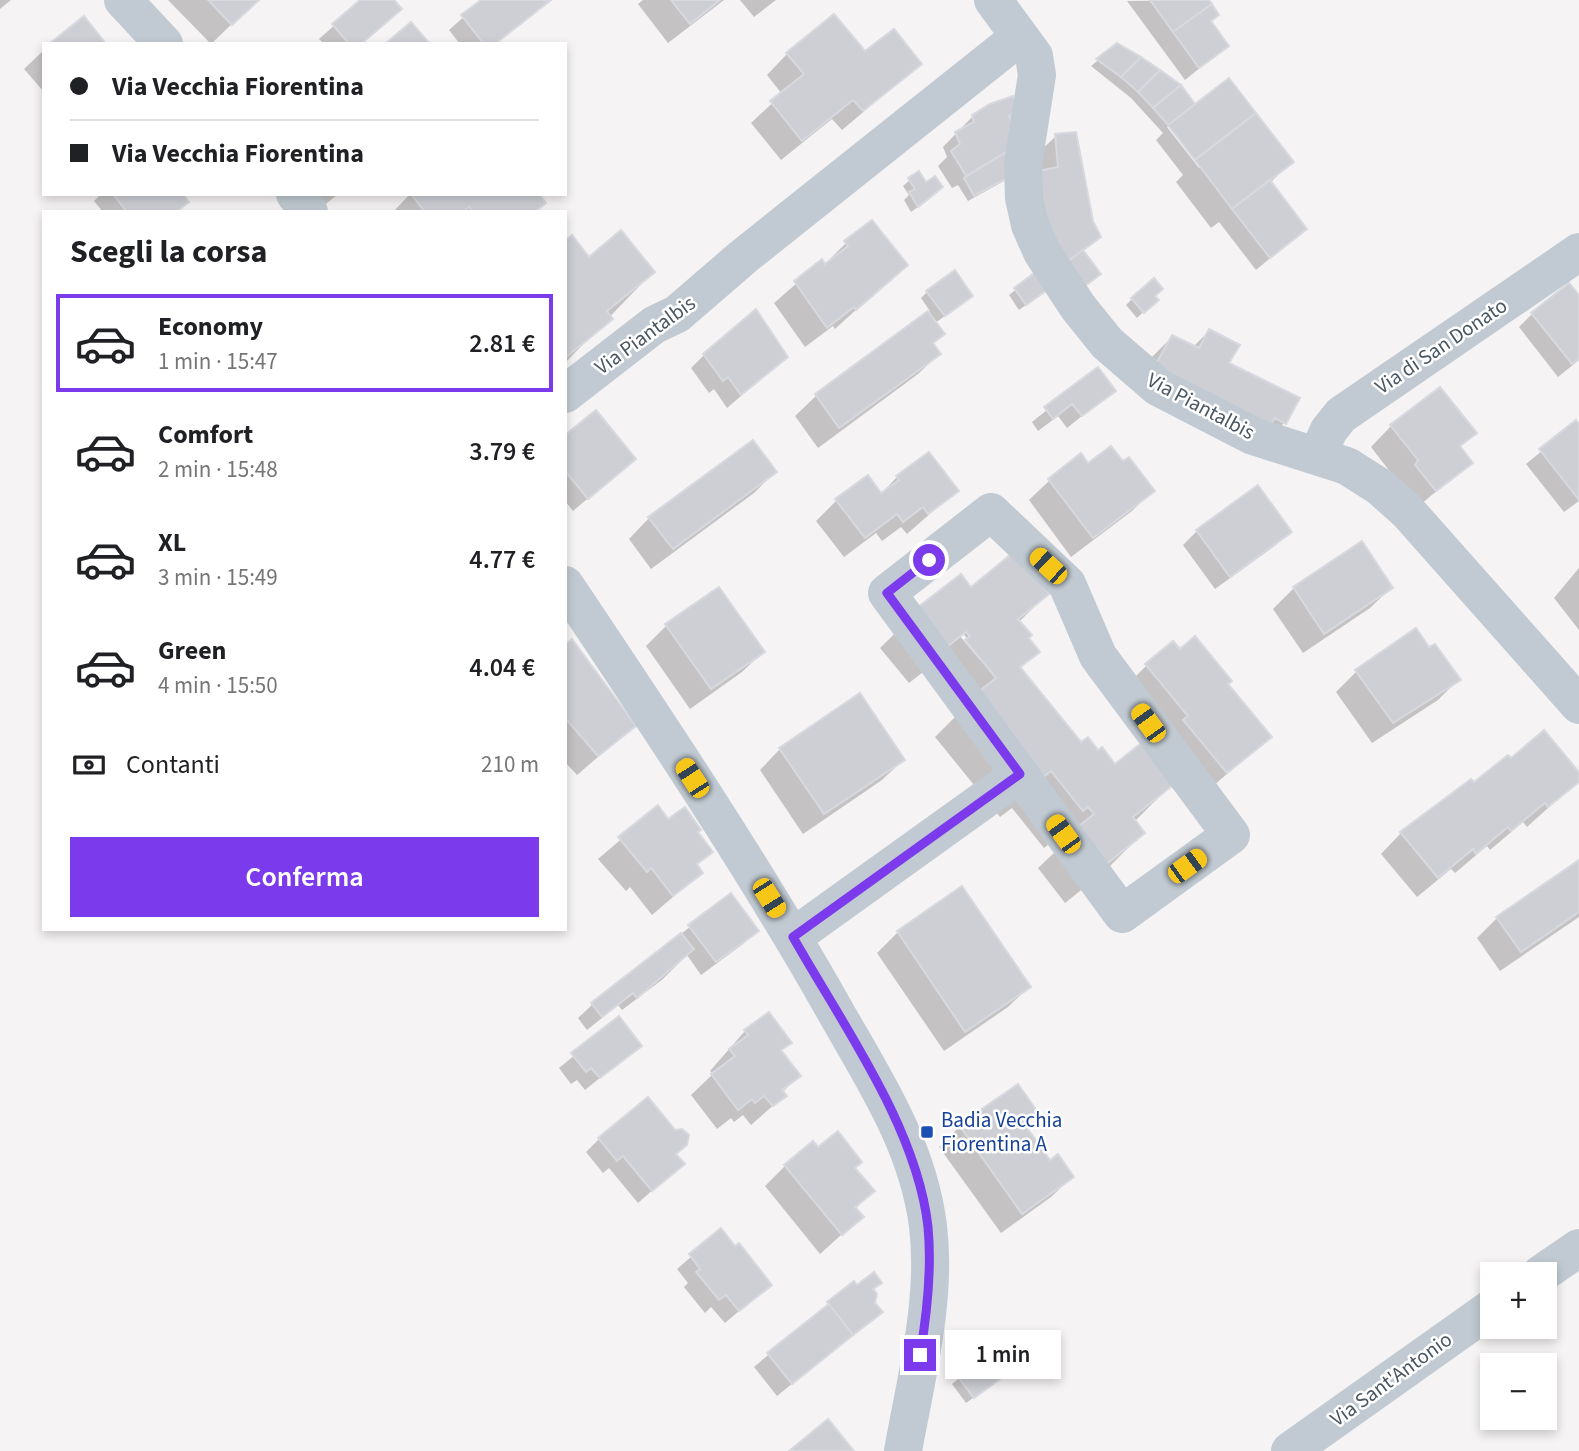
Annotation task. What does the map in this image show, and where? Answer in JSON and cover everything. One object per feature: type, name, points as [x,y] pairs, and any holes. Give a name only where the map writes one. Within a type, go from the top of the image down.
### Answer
[{"type":"street","points":[[122,0],[161,42]]},
{"type":"street","name":"Via Piantalbis","points":[[993,0],[1018,38],[1034,55],[1037,75],[1023,164],[1024,198],[1030,225],[1054,275],[1077,307],[1107,343],[1158,387],[1253,436],[1318,454],[1347,466],[1380,487],[1407,511],[1579,705]]},
{"type":"street","name":"Via Piantalbis","points":[[567,392],[654,325],[677,314],[743,257],[1018,38]]},
{"type":"street","points":[[297,196],[307,210]]},
{"type":"street","name":"Via di San Donato","points":[[1318,454],[1329,430],[1341,415],[1579,252]]},
{"type":"street","points":[[991,512],[1068,584],[1098,656],[1231,835],[1122,914],[1020,774],[887,593],[991,512]]},
{"type":"street","points":[[567,588],[793,937],[896,1118],[922,1195],[929,1247],[924,1331],[903,1451]]},
{"type":"street","points":[[793,937],[1020,774]]},
{"type":"street","points":[[1557,1263],[1579,1248]]},
{"type":"street","name":"Via Sant'Antonio","points":[[1290,1451],[1480,1316]]},
{"type":"building","points":[[208,0],[259,0],[232,25]]},
{"type":"building","points":[[360,0],[394,0],[402,9],[363,42],[347,42],[332,24]]},
{"type":"building","points":[[481,0],[551,0],[498,42],[482,42],[461,15]]},
{"type":"building","points":[[671,0],[720,0],[690,24]]},
{"type":"building","points":[[1150,0],[1209,0],[1212,4],[1173,32]]},
{"type":"building","points":[[1212,4],[1219,15],[1211,21],[1229,46],[1199,68],[1173,32]]},
{"type":"building","points":[[834,14],[865,51],[894,29],[922,64],[863,111],[853,100],[802,141],[770,101],[804,74],[786,53]]},
{"type":"building","points":[[84,16],[104,42],[52,42]]},
{"type":"building","points":[[411,22],[428,42],[387,42]]},
{"type":"building","points":[[1117,43],[1141,57],[1121,77],[1096,59]]},
{"type":"building","points":[[1141,57],[1160,70],[1138,92],[1121,77]]},
{"type":"building","points":[[1160,70],[1181,85],[1153,108],[1138,92]]},
{"type":"building","points":[[1229,78],[1256,113],[1195,160],[1168,125]]},
{"type":"building","points":[[1181,85],[1195,104],[1168,125],[1153,108]]},
{"type":"building","points":[[1013,96],[1020,113],[1009,116],[1017,136],[1013,148],[966,176],[951,151],[960,144],[955,132],[974,122],[972,115],[990,104]]},
{"type":"building","points":[[1256,113],[1294,162],[1232,209],[1195,160]]},
{"type":"building","points":[[1076,132],[1093,221],[1101,237],[1063,265],[1028,173],[1058,167],[1055,134]]},
{"type":"building","points":[[1013,148],[1013,175],[974,196],[964,178]]},
{"type":"building","points":[[919,171],[926,182],[935,176],[943,187],[918,207],[909,192],[915,189],[908,178]]},
{"type":"building","points":[[1270,180],[1307,229],[1270,258],[1232,209]]},
{"type":"building","points":[[115,196],[184,196],[189,202],[179,210],[125,210]]},
{"type":"building","points":[[413,196],[541,196],[546,203],[537,210],[471,210],[469,207],[465,210],[423,210]]},
{"type":"building","points":[[872,220],[908,265],[856,310],[854,307],[827,328],[794,281],[822,259],[825,264],[848,246],[844,241]]},
{"type":"building","points":[[621,230],[655,272],[607,311],[613,319],[567,356],[567,239],[572,235],[589,257]]},
{"type":"building","points":[[1083,250],[1101,274],[1085,286],[1066,263]]},
{"type":"building","points":[[955,270],[973,296],[945,316],[926,291]]},
{"type":"building","points":[[1037,271],[1050,288],[1026,305],[1014,288]]},
{"type":"building","points":[[1154,278],[1163,289],[1155,296],[1159,300],[1144,313],[1131,298]]},
{"type":"building","points":[[1569,283],[1579,295],[1579,359],[1572,364],[1531,313]]},
{"type":"building","points":[[756,309],[788,357],[741,395],[728,377],[723,381],[703,354]]},
{"type":"building","points":[[928,311],[945,334],[933,343],[941,354],[839,428],[815,394]]},
{"type":"building","points":[[1209,329],[1240,345],[1229,363],[1300,398],[1286,424],[1275,418],[1268,428],[1153,369],[1172,335],[1199,348]]},
{"type":"building","points":[[1098,367],[1116,391],[1082,416],[1072,404],[1053,419],[1044,407]]},
{"type":"building","points":[[1440,387],[1477,433],[1460,446],[1473,463],[1436,491],[1415,465],[1418,460],[1390,425]]},
{"type":"building","points":[[596,410],[636,459],[588,499],[567,473],[567,433]]},
{"type":"building","points":[[1576,420],[1579,424],[1579,500],[1539,449]]},
{"type":"building","points":[[753,440],[777,472],[673,549],[648,517]]},
{"type":"building","points":[[1111,446],[1123,461],[1129,457],[1155,491],[1093,538],[1048,479],[1081,453],[1088,463]]},
{"type":"building","points":[[929,452],[959,491],[928,514],[923,507],[903,522],[897,514],[865,538],[835,499],[868,475],[881,493],[899,480],[896,476]]},
{"type":"building","points":[[1258,485],[1292,532],[1230,577],[1196,530]]},
{"type":"building","points":[[1362,541],[1393,588],[1324,634],[1293,587]]},
{"type":"building","points":[[1015,551],[1049,594],[1018,619],[1032,635],[1029,638],[1040,652],[1020,667],[1081,742],[1088,737],[1098,750],[1102,747],[1115,764],[1145,740],[1178,781],[1133,817],[1145,833],[1104,866],[1075,829],[1094,814],[1088,807],[1083,811],[1051,771],[1040,780],[972,697],[996,678],[965,640],[970,636],[966,632],[948,646],[917,608],[961,574],[971,587]]},
{"type":"building","points":[[719,587],[765,652],[711,689],[665,624]]},
{"type":"building","points":[[1416,628],[1429,647],[1435,644],[1461,680],[1393,723],[1355,670]]},
{"type":"building","points":[[1195,636],[1232,681],[1228,684],[1272,737],[1227,773],[1183,720],[1188,716],[1145,664],[1173,641],[1180,649]]},
{"type":"building","points":[[572,639],[636,726],[598,756],[567,720],[567,643]]},
{"type":"building","points":[[860,693],[905,760],[824,814],[779,748]]},
{"type":"building","points":[[1544,730],[1579,772],[1579,782],[1548,807],[1545,803],[1511,831],[1508,827],[1476,854],[1473,849],[1438,878],[1400,832],[1471,779],[1474,782],[1508,755],[1511,758]]},
{"type":"building","points":[[658,805],[668,819],[685,807],[701,830],[698,832],[713,852],[697,864],[703,873],[673,896],[651,868],[647,872],[618,837]]},
{"type":"building","points":[[1579,860],[1579,912],[1521,952],[1496,917]]},
{"type":"building","points":[[962,886],[1031,987],[965,1032],[897,931]]},
{"type":"building","points":[[731,893],[759,931],[716,962],[688,925]]},
{"type":"building","points":[[681,933],[694,949],[637,998],[633,993],[602,1017],[591,1003]]},
{"type":"building","points":[[769,1012],[792,1043],[781,1050],[801,1076],[782,1090],[787,1096],[773,1106],[764,1096],[755,1103],[752,1099],[738,1110],[711,1074],[735,1056],[729,1049],[748,1035],[744,1030]]},
{"type":"building","points":[[619,1016],[642,1046],[600,1078],[591,1068],[586,1072],[571,1053]]},
{"type":"building","points":[[1018,1084],[1037,1111],[1023,1122],[1050,1160],[1058,1154],[1074,1177],[1022,1214],[959,1125]]},
{"type":"building","points":[[648,1097],[675,1130],[682,1129],[689,1135],[687,1145],[676,1154],[685,1164],[652,1191],[623,1156],[617,1161],[598,1138]]},
{"type":"building","points":[[838,1131],[862,1162],[855,1168],[875,1191],[855,1207],[864,1217],[842,1235],[784,1165],[813,1141],[818,1147]]},
{"type":"building","points":[[721,1228],[735,1246],[739,1243],[772,1285],[739,1311],[726,1295],[719,1300],[696,1272],[700,1269],[689,1254]]},
{"type":"building","points":[[874,1272],[882,1283],[873,1289],[877,1294],[875,1303],[883,1312],[853,1335],[827,1302],[854,1281],[857,1285]]},
{"type":"building","points":[[829,1304],[853,1335],[792,1384],[767,1353]]},
{"type":"building","points":[[988,1354],[1004,1376],[974,1398],[957,1376]]},
{"type":"building","points":[[828,1419],[854,1451],[789,1451]]},
{"type":"place","name":"Badia Vecchia Fiorentina A","points":[[927,1132]]},
{"type":"route","points":[[920,1355],[929,1247],[928,1225],[914,1166],[896,1118],[793,937],[1020,774],[887,593],[929,560]]}]
